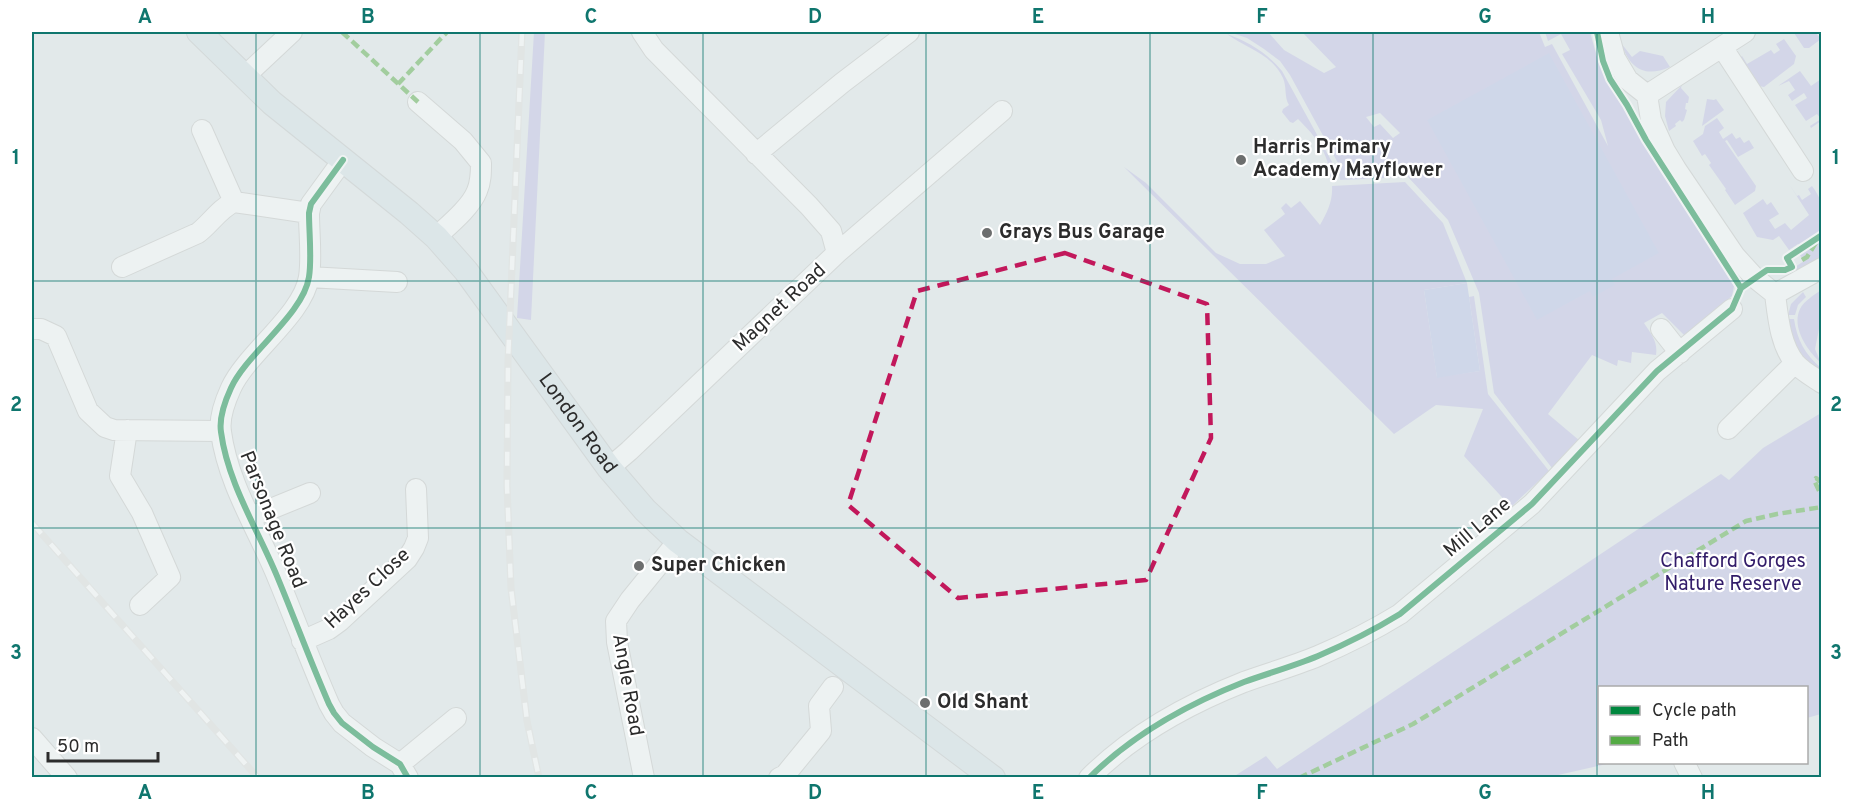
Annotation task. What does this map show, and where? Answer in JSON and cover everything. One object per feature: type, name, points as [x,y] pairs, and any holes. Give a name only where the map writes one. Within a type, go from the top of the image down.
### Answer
[{"type":"main road","name":"London Road","points":[[199,32],[272,103],[436,237],[466,271],[609,468],[645,510],[678,542],[993,777]]},
{"type":"street","points":[[244,77],[292,32]]},
{"type":"street","name":"Magnet Road","points":[[609,468],[837,253],[831,231],[809,206],[654,50],[642,32]]},
{"type":"street","points":[[756,154],[842,83],[909,32]]},
{"type":"street","points":[[1608,32],[1615,58],[1628,80],[1647,95],[1651,120],[1665,151],[1735,256],[1755,278],[1775,294],[1782,338],[1795,363],[1821,383]]},
{"type":"street","points":[[1647,95],[1745,32]]},
{"type":"street","points":[[1722,47],[1803,171]]},
{"type":"street","points":[[418,102],[463,141],[481,163],[481,179],[473,200],[436,237]]},
{"type":"street","points":[[837,253],[1002,111]]},
{"type":"street","points":[[202,130],[234,202]]},
{"type":"street","name":"Parsonage Road","points":[[343,160],[311,204],[309,277],[301,299],[232,386],[223,411],[220,430],[230,468],[279,580],[302,641],[334,713],[342,723],[404,771],[456,718]]},
{"type":"street","points":[[122,267],[198,233],[234,202],[309,213]]},
{"type":"street","points":[[1775,294],[1821,268]]},
{"type":"street","points":[[309,277],[397,282]]},
{"type":"street","name":"Mill Lane","points":[[1089,777],[1129,742],[1175,715],[1244,682],[1317,656],[1381,626],[1400,614],[1533,504],[1657,371],[1732,309]]},
{"type":"street","points":[[32,329],[41,329],[56,336],[88,411],[105,427],[114,430],[220,430]]},
{"type":"street","points":[[1661,329],[1680,353]]},
{"type":"street","points":[[1728,429],[1795,363]]},
{"type":"street","points":[[126,430],[120,476],[142,513],[170,577],[140,605]]},
{"type":"street","name":"Hayes Close","points":[[302,641],[329,629],[340,621],[407,559],[418,538],[416,489]]},
{"type":"street","name":"Parsonage Road","points":[[251,518],[310,493]]},
{"type":"street","name":"Angle Road","points":[[644,777],[617,642],[616,621],[630,600],[678,542]]},
{"type":"street","points":[[779,777],[785,775],[821,731],[819,706],[833,687]]},
{"type":"street","points":[[32,738],[67,777]]},
{"type":"highlighted area","points":[[1065,253],[1207,304],[1211,438],[1146,580],[958,598],[848,505],[917,291]]},
{"type":"green space","points":[[534,32],[545,32],[531,320],[517,318]]},
{"type":"green space","points":[[1229,32],[1268,32],[1284,50],[1324,73],[1336,67],[1302,32],[1539,32],[1545,47],[1552,44],[1608,146],[1601,120],[1562,54],[1570,50],[1561,34],[1548,41],[1545,32],[1590,32],[1598,61],[1647,150],[1727,273],[1734,286],[1732,296],[1686,337],[1662,313],[1644,323],[1655,342],[1656,355],[1632,352],[1631,363],[1618,360],[1617,366],[1592,355],[1548,414],[1580,441],[1552,468],[1494,393],[1479,293],[1448,220],[1408,177],[1340,180],[1338,163],[1290,75],[1280,61],[1247,38]],"holes":[[[1380,113],[1400,133],[1393,138],[1380,124],[1374,127],[1366,117]]]},
{"type":"green space","points":[[1815,32],[1821,39],[1809,48],[1804,48],[1794,33]]},
{"type":"green space","points":[[1227,34],[1257,49],[1282,71],[1332,162],[1335,169],[1335,180],[1331,180],[1327,161],[1316,139],[1298,119],[1293,123],[1290,122],[1282,112],[1289,105],[1284,81],[1278,70],[1265,57]]},
{"type":"green space","points":[[1784,39],[1796,56],[1794,64],[1764,87],[1759,86],[1740,58],[1742,56],[1747,64],[1771,50],[1774,54],[1780,50],[1776,44]]},
{"type":"green space","points":[[1621,43],[1632,57],[1640,51],[1663,56],[1670,67],[1653,72],[1640,69],[1629,59]]},
{"type":"green space","points":[[1800,71],[1811,86],[1821,79],[1821,119],[1817,114],[1806,121],[1795,105],[1807,98],[1804,93],[1792,101],[1788,95],[1795,90],[1789,81],[1778,86]]},
{"type":"green space","points":[[1682,85],[1681,88],[1689,97],[1685,109],[1687,110],[1684,120],[1682,122],[1680,120],[1669,131],[1665,116],[1666,102]]},
{"type":"green space","points":[[1707,99],[1716,99],[1724,110],[1702,126]]},
{"type":"green space","points":[[1717,118],[1724,128],[1719,132],[1723,139],[1732,133],[1736,139],[1740,137],[1744,143],[1749,140],[1754,148],[1738,157],[1727,140],[1725,141],[1756,186],[1755,191],[1735,205],[1709,165],[1711,163],[1705,154],[1702,156],[1693,141],[1703,134],[1705,126]]},
{"type":"green space","points":[[1821,119],[1821,121],[1811,128],[1810,126]]},
{"type":"green space","points":[[1124,167],[1146,183],[1216,253],[1240,264],[1266,264],[1285,256],[1264,230],[1285,214],[1281,208],[1286,203],[1291,208],[1300,201],[1320,225],[1329,207],[1332,186],[1405,182],[1443,223],[1467,283],[1424,290],[1437,377],[1480,371],[1469,297],[1474,296],[1488,394],[1549,471],[1511,507],[1464,456],[1483,409],[1436,405],[1394,434]]},
{"type":"green space","points":[[1789,184],[1802,200],[1811,194],[1808,189],[1812,186],[1821,202],[1822,230],[1789,250],[1779,236],[1773,240],[1757,237],[1743,213],[1763,199],[1767,205],[1771,202],[1779,214],[1769,220],[1775,229],[1785,223],[1791,230],[1809,215]]},
{"type":"green space","points":[[1821,239],[1821,260],[1797,271],[1795,267],[1804,261],[1797,251],[1801,248],[1804,251]]},
{"type":"green space","points":[[1821,290],[1821,319],[1815,349],[1821,363],[1802,339],[1798,316],[1800,309],[1809,298]]},
{"type":"green space","points":[[1803,292],[1806,297],[1798,305],[1795,315],[1788,315],[1791,304]]},
{"type":"green space","points":[[1788,319],[1794,319],[1797,334],[1806,352],[1821,368],[1821,376],[1798,352],[1789,329]]},
{"type":"green space","name":"Chafford Gorges Nature Reserve","points":[[1821,413],[1821,714],[1808,718],[1808,686],[1598,686],[1598,764],[1607,764],[1545,778],[1233,777],[1266,756],[1277,769],[1721,474],[1729,480],[1763,448]]},
{"type":"shaded area","points":[[1549,53],[1659,253],[1612,279],[1615,285],[1593,297],[1590,291],[1537,320],[1427,120]]},
{"type":"shaded area","points":[[1467,283],[1480,371],[1437,378],[1424,290]]},
{"type":"railway","points":[[522,32],[508,361],[507,486],[511,588],[527,721],[539,778]]},
{"type":"railway","points":[[32,523],[258,778]]},
{"type":"marked path","points":[[342,32],[418,102]]},
{"type":"marked path","points":[[398,84],[447,32]]},
{"type":"marked path","points":[[1802,260],[1807,257],[1817,241]]},
{"type":"marked path","points":[[1822,483],[1816,478],[1814,480],[1822,497]]},
{"type":"marked path","points":[[1299,778],[1413,724],[1746,521],[1822,507]]},
{"type":"cycle path","points":[[1597,32],[1603,61],[1610,79],[1646,140],[1741,288]]},
{"type":"cycle path","points":[[343,160],[311,204],[309,213],[310,270],[305,291],[286,320],[249,361],[231,388],[221,421],[221,432],[237,490],[271,563],[329,704],[342,723],[400,764],[408,778]]},
{"type":"cycle path","points":[[1089,778],[1123,748],[1162,722],[1202,700],[1328,651],[1400,614],[1532,504],[1657,371],[1732,309],[1741,288],[1767,270],[1785,270],[1792,267],[1787,258],[1822,235]]},
{"type":"place","name":"Harris Primary Academy Mayflower","points":[[1241,160]]},
{"type":"place","name":"Grays Bus Garage","points":[[987,233]]},
{"type":"place","name":"Super Chicken","points":[[639,566]]},
{"type":"place","name":"Old Shant","points":[[925,703]]}]
